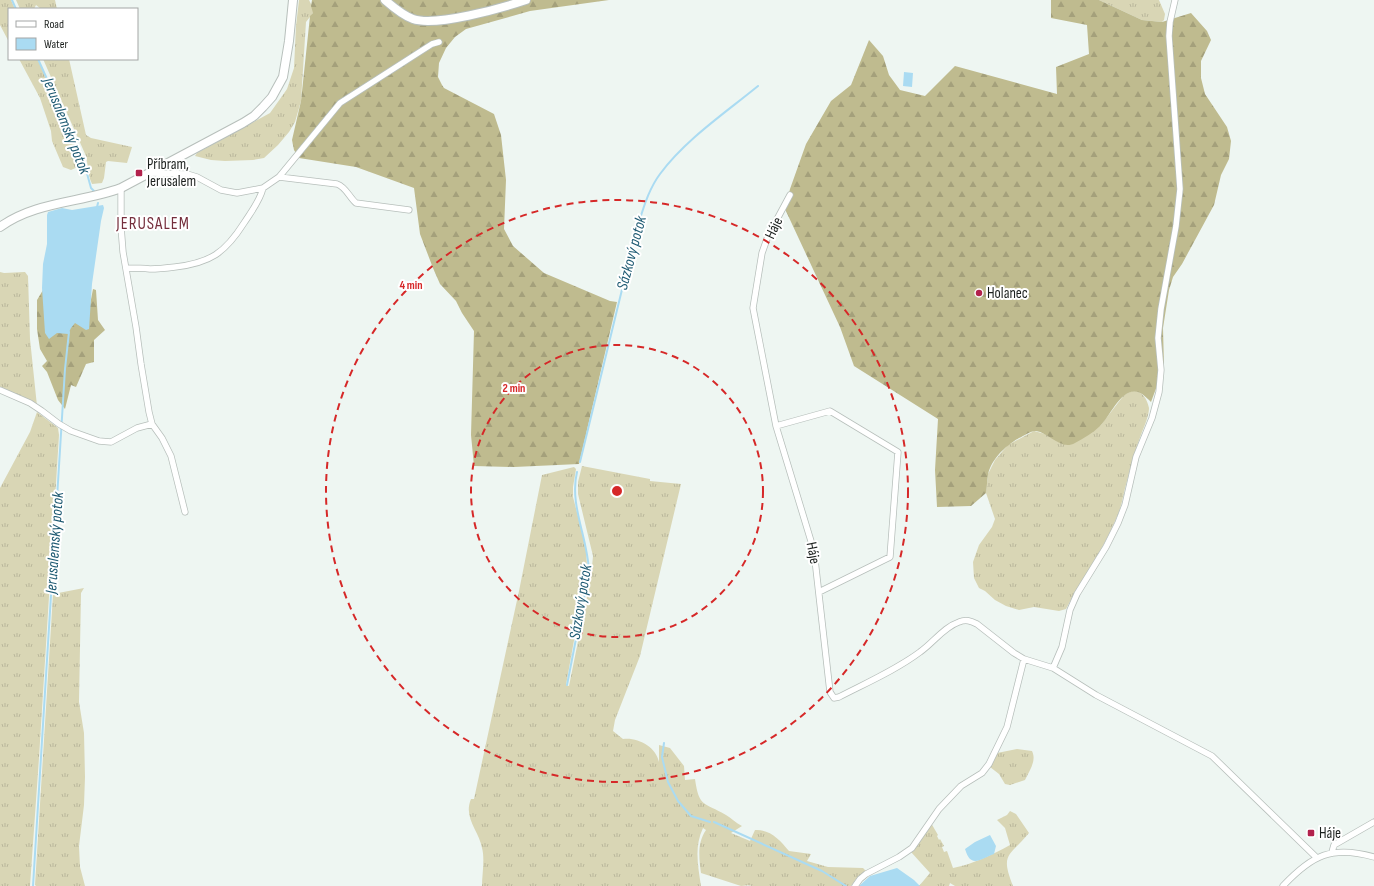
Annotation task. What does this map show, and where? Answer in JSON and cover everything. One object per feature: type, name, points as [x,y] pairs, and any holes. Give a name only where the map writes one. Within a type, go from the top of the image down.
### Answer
[{"type":"street","points":[[0,227],[34,209],[121,188],[254,116],[272,97],[286,66],[293,0]]},
{"type":"street","points":[[385,0],[403,14],[414,19],[431,21],[453,19],[526,0]]},
{"type":"street","points":[[1053,668],[1062,647],[1070,610],[1077,594],[1106,547],[1125,506],[1136,458],[1152,418],[1159,392],[1161,370],[1158,338],[1161,309],[1176,226],[1180,189],[1169,36],[1170,22],[1175,0]]},
{"type":"street","points":[[150,173],[187,174],[197,177],[221,190],[230,192],[246,192],[263,188],[279,177],[340,103],[432,44],[439,42]]},
{"type":"street","points":[[279,177],[337,184],[344,188],[352,200],[356,203],[409,210]]},
{"type":"street","points":[[121,188],[121,239],[136,327],[144,387],[152,424],[162,438],[171,456],[185,512]]},
{"type":"street","points":[[126,268],[160,268],[186,265],[203,262],[214,256],[225,247],[238,232],[261,196],[263,188]]},
{"type":"street","name":"Háje","points":[[790,195],[762,253],[752,308],[776,426],[814,551],[830,692],[834,698],[840,697],[898,666],[920,652],[952,626],[965,620],[970,621],[977,624],[1024,659],[1053,668],[1096,696],[1212,756],[1317,858]]},
{"type":"street","points":[[0,390],[30,403],[71,432],[94,440],[108,442],[138,428],[152,424]]},
{"type":"street","points":[[776,426],[830,411],[898,452],[890,557],[819,592]]},
{"type":"street","points":[[855,886],[866,874],[899,857],[912,848],[940,809],[961,786],[982,773],[989,764],[1007,727],[1024,659]]},
{"type":"street","points":[[1332,852],[1334,845],[1374,822]]},
{"type":"street","points":[[1283,886],[1307,864],[1332,852],[1352,853],[1374,857]]},
{"type":"green space","points":[[0,0],[11,0],[15,8],[8,8],[8,40],[0,25]]},
{"type":"green space","points":[[16,0],[55,0],[57,8],[40,8],[36,5],[34,8],[20,8]]},
{"type":"green space","points":[[299,0],[309,0],[313,8],[313,13],[306,22],[301,101],[295,122],[289,132],[264,158],[225,161],[211,160],[195,156],[197,153],[270,113],[287,89],[294,68]]},
{"type":"green space","points":[[312,0],[609,0],[530,11],[466,29],[455,37],[446,48],[439,63],[438,77],[444,88],[494,114],[501,135],[506,180],[504,229],[513,246],[544,273],[610,301],[617,302],[579,464],[514,467],[474,466],[471,435],[474,331],[456,301],[440,284],[433,268],[420,234],[414,188],[356,167],[299,158],[294,150],[292,140],[301,101],[310,16],[313,13],[311,6]]},
{"type":"green space","points":[[1051,0],[1099,0],[1142,20],[1162,22],[1191,13],[1207,31],[1211,40],[1201,61],[1201,78],[1205,94],[1227,127],[1231,141],[1229,159],[1221,175],[1214,205],[1182,264],[1173,277],[1169,290],[1163,328],[1164,367],[1151,402],[1142,394],[1135,392],[1123,396],[1097,429],[1070,445],[1060,443],[1041,432],[1036,431],[1027,434],[1009,445],[996,458],[988,475],[986,493],[971,506],[937,507],[935,470],[938,419],[854,366],[840,327],[785,209],[790,189],[806,144],[831,101],[851,85],[869,40],[883,56],[889,75],[900,90],[925,96],[955,66],[1057,94],[1056,67],[1089,54],[1087,25],[1051,18]]},
{"type":"green space","points":[[1099,0],[1159,0],[1165,14],[1164,20],[1162,22],[1142,20]]},
{"type":"green space","points":[[20,60],[38,60],[77,146],[81,159],[80,166],[71,170],[63,167],[52,141],[51,131],[40,98]]},
{"type":"green space","points":[[43,60],[69,60],[86,135],[91,138],[132,147],[127,163],[106,162],[102,183],[92,184],[86,156]]},
{"type":"green space","points":[[0,272],[25,272],[28,276],[30,339],[37,406],[0,388]]},
{"type":"green space","points":[[93,289],[96,290],[98,320],[105,330],[94,340],[94,362],[86,364],[76,387],[71,385],[65,409],[58,400],[47,372],[42,366],[47,361],[40,349],[37,329],[37,300],[43,290],[88,315]]},
{"type":"green space","points":[[1132,391],[1139,392],[1144,396],[1148,404],[1149,411],[1132,462],[1120,510],[1105,542],[1066,609],[1059,611],[1034,607],[1019,610],[1006,606],[995,600],[979,588],[974,578],[973,562],[979,545],[992,527],[995,519],[986,493],[988,474],[995,460],[1008,445],[1034,431],[1045,434],[1063,444],[1101,425],[1124,395]]},
{"type":"green space","points":[[37,412],[58,428],[59,435],[30,886],[0,886],[0,488],[30,432]]},
{"type":"green space","points":[[582,466],[650,479],[650,481],[681,484],[640,656],[615,720],[613,731],[623,739],[640,741],[646,744],[654,752],[659,762],[659,745],[670,748],[684,766],[685,780],[695,779],[698,795],[701,800],[708,806],[726,815],[742,826],[731,833],[750,841],[755,830],[765,831],[778,839],[789,851],[811,854],[807,861],[828,867],[863,868],[866,871],[856,879],[851,886],[741,886],[701,873],[699,856],[700,845],[706,830],[703,828],[698,842],[698,864],[701,886],[482,886],[483,852],[470,818],[469,806],[471,799],[474,799],[519,591],[542,475],[574,467],[576,469],[573,497],[586,547],[587,568],[566,685],[569,686],[591,577],[593,556],[578,494],[578,482]]},
{"type":"green space","points":[[84,588],[81,593],[79,702],[84,733],[85,777],[84,805],[79,846],[80,867],[85,886],[36,886],[53,594]]},
{"type":"green space","points":[[1017,749],[1032,751],[1034,758],[1032,766],[1025,780],[1010,785],[1005,784],[999,774],[990,767],[997,753]]},
{"type":"green space","points":[[1010,811],[1016,814],[1029,833],[1012,852],[1007,861],[1007,867],[1013,886],[955,886],[950,883],[949,886],[919,886],[930,873],[911,852],[931,823],[938,835],[939,840],[940,839],[944,846],[942,847],[944,852],[947,851],[953,868],[982,859],[1010,845],[1005,828],[997,820],[1007,815]]},
{"type":"water","points":[[904,72],[913,73],[912,87],[903,86]]},
{"type":"water","points":[[103,205],[104,208],[92,284],[89,329],[86,330],[75,323],[68,334],[57,333],[49,339],[45,333],[42,288],[43,264],[47,244],[48,212],[62,208],[72,210]]},
{"type":"water","points":[[990,835],[996,846],[994,854],[976,861],[970,859],[965,849],[975,842]]},
{"type":"water","points":[[897,868],[920,886],[859,886],[870,876]]},
{"type":"waterway","name":"Jerusalemský potok","points":[[12,0],[16,8]]},
{"type":"waterway","name":"Jerusalemský potok","points":[[38,60],[83,159],[91,188],[95,192]]},
{"type":"waterway","name":"Sázkový potok","points":[[580,462],[637,228],[652,187],[670,162],[693,138],[758,86]]},
{"type":"waterway","name":"Jerusalemský potok","points":[[97,207],[98,203]]},
{"type":"waterway","name":"Jerusalemský potok","points":[[33,886],[65,369],[69,332]]},
{"type":"waterway","name":"Sázkový potok","points":[[567,685],[589,572],[586,547],[575,497],[577,472]]},
{"type":"waterway","name":"Sázkový potok","points":[[664,743],[662,757],[668,782],[678,801],[691,816],[710,822]]},
{"type":"waterway","name":"Sázkový potok","points":[[714,822],[822,871],[846,886]]},
{"type":"place","name":"Příbram, Jerusalem","points":[[139,173]]},
{"type":"place","name":"Holanec","points":[[979,293]]},
{"type":"place","name":"Háje","points":[[1311,833]]},
{"type":"district","name":"JERUSALEM","points":[[153,224]]}]
